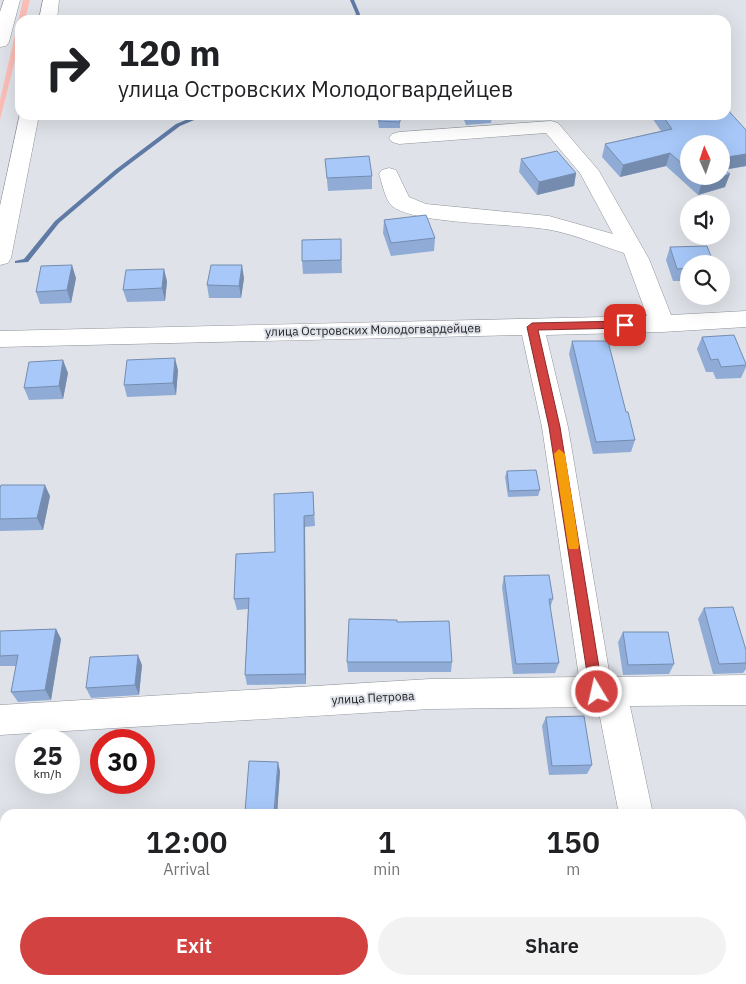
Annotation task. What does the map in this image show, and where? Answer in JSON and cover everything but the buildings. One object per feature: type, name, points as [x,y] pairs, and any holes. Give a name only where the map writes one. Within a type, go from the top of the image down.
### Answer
[{"type":"main road","points":[[0,42],[12,0]]},
{"type":"main road","points":[[49,15],[51,0]]},
{"type":"main road","points":[[0,258],[28,120]]},
{"type":"main road","points":[[445,120],[448,136]]},
{"type":"main road","points":[[399,138],[551,128],[588,171],[631,248],[662,324]]},
{"type":"main road","points":[[389,174],[400,201],[422,210],[549,224],[589,233],[631,248]]},
{"type":"main road","name":"улица Островских Молодогвардейцев","points":[[0,338],[662,324],[746,318]]},
{"type":"main road","points":[[532,327],[555,427],[604,692],[635,809]]},
{"type":"main road","name":"улица Петрова","points":[[0,720],[430,694],[746,690]]},
{"type":"shaded area","points":[[23,0],[30,0],[26,15],[20,15]]},
{"type":"shaded area","points":[[15,35],[15,60],[0,120],[0,100]]},
{"type":"waterway","points":[[352,0],[358,15]]},
{"type":"waterway","points":[[17,262],[26,261],[57,222],[117,171],[178,125],[190,120]]},
{"type":"slow traffic","points":[[559,454],[573,545]]},
{"type":"route","points":[[597,692],[555,427],[532,327],[625,325]]}]
